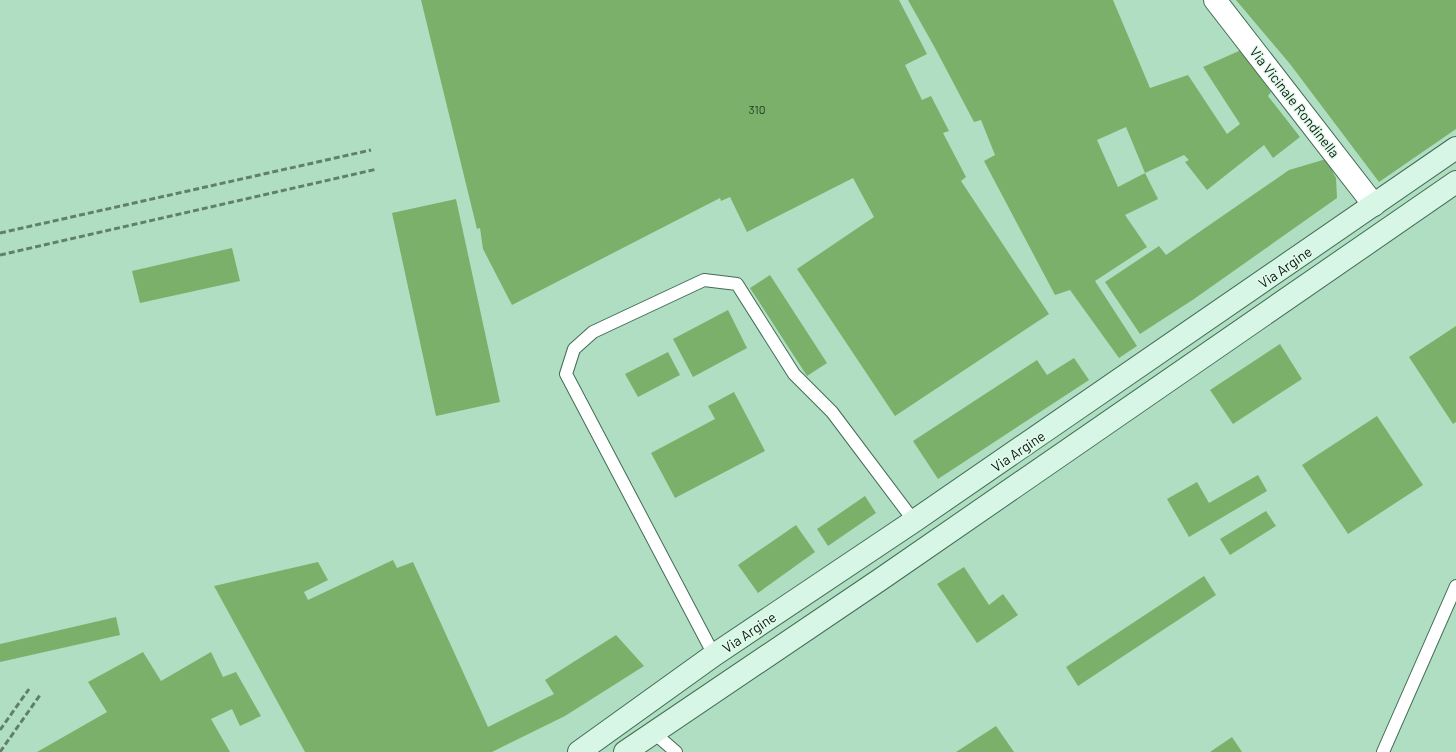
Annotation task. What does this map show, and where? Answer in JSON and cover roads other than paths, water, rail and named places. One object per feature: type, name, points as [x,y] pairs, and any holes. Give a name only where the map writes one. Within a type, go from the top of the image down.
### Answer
[{"type":"street","name":"Via Vicinale Rondinella","points":[[1215,0],[1374,205]]},
{"type":"street","name":"Via Argine","points":[[579,752],[714,656],[914,522],[1456,148]]},
{"type":"street","name":"Via Argine","points":[[640,744],[1456,182]]},
{"type":"lane","points":[[714,656],[566,374],[574,349],[593,332],[704,280],[736,284],[794,374],[832,412],[914,522]]},
{"type":"lane","points":[[1383,752],[1456,586]]},
{"type":"lane","points":[[640,744],[676,752]]},
{"type":"railway","points":[[0,233],[371,150]]},
{"type":"railway","points":[[0,255],[377,169]]},
{"type":"railway","points":[[0,730],[29,689]]},
{"type":"railway","points":[[0,752],[40,695]]}]
